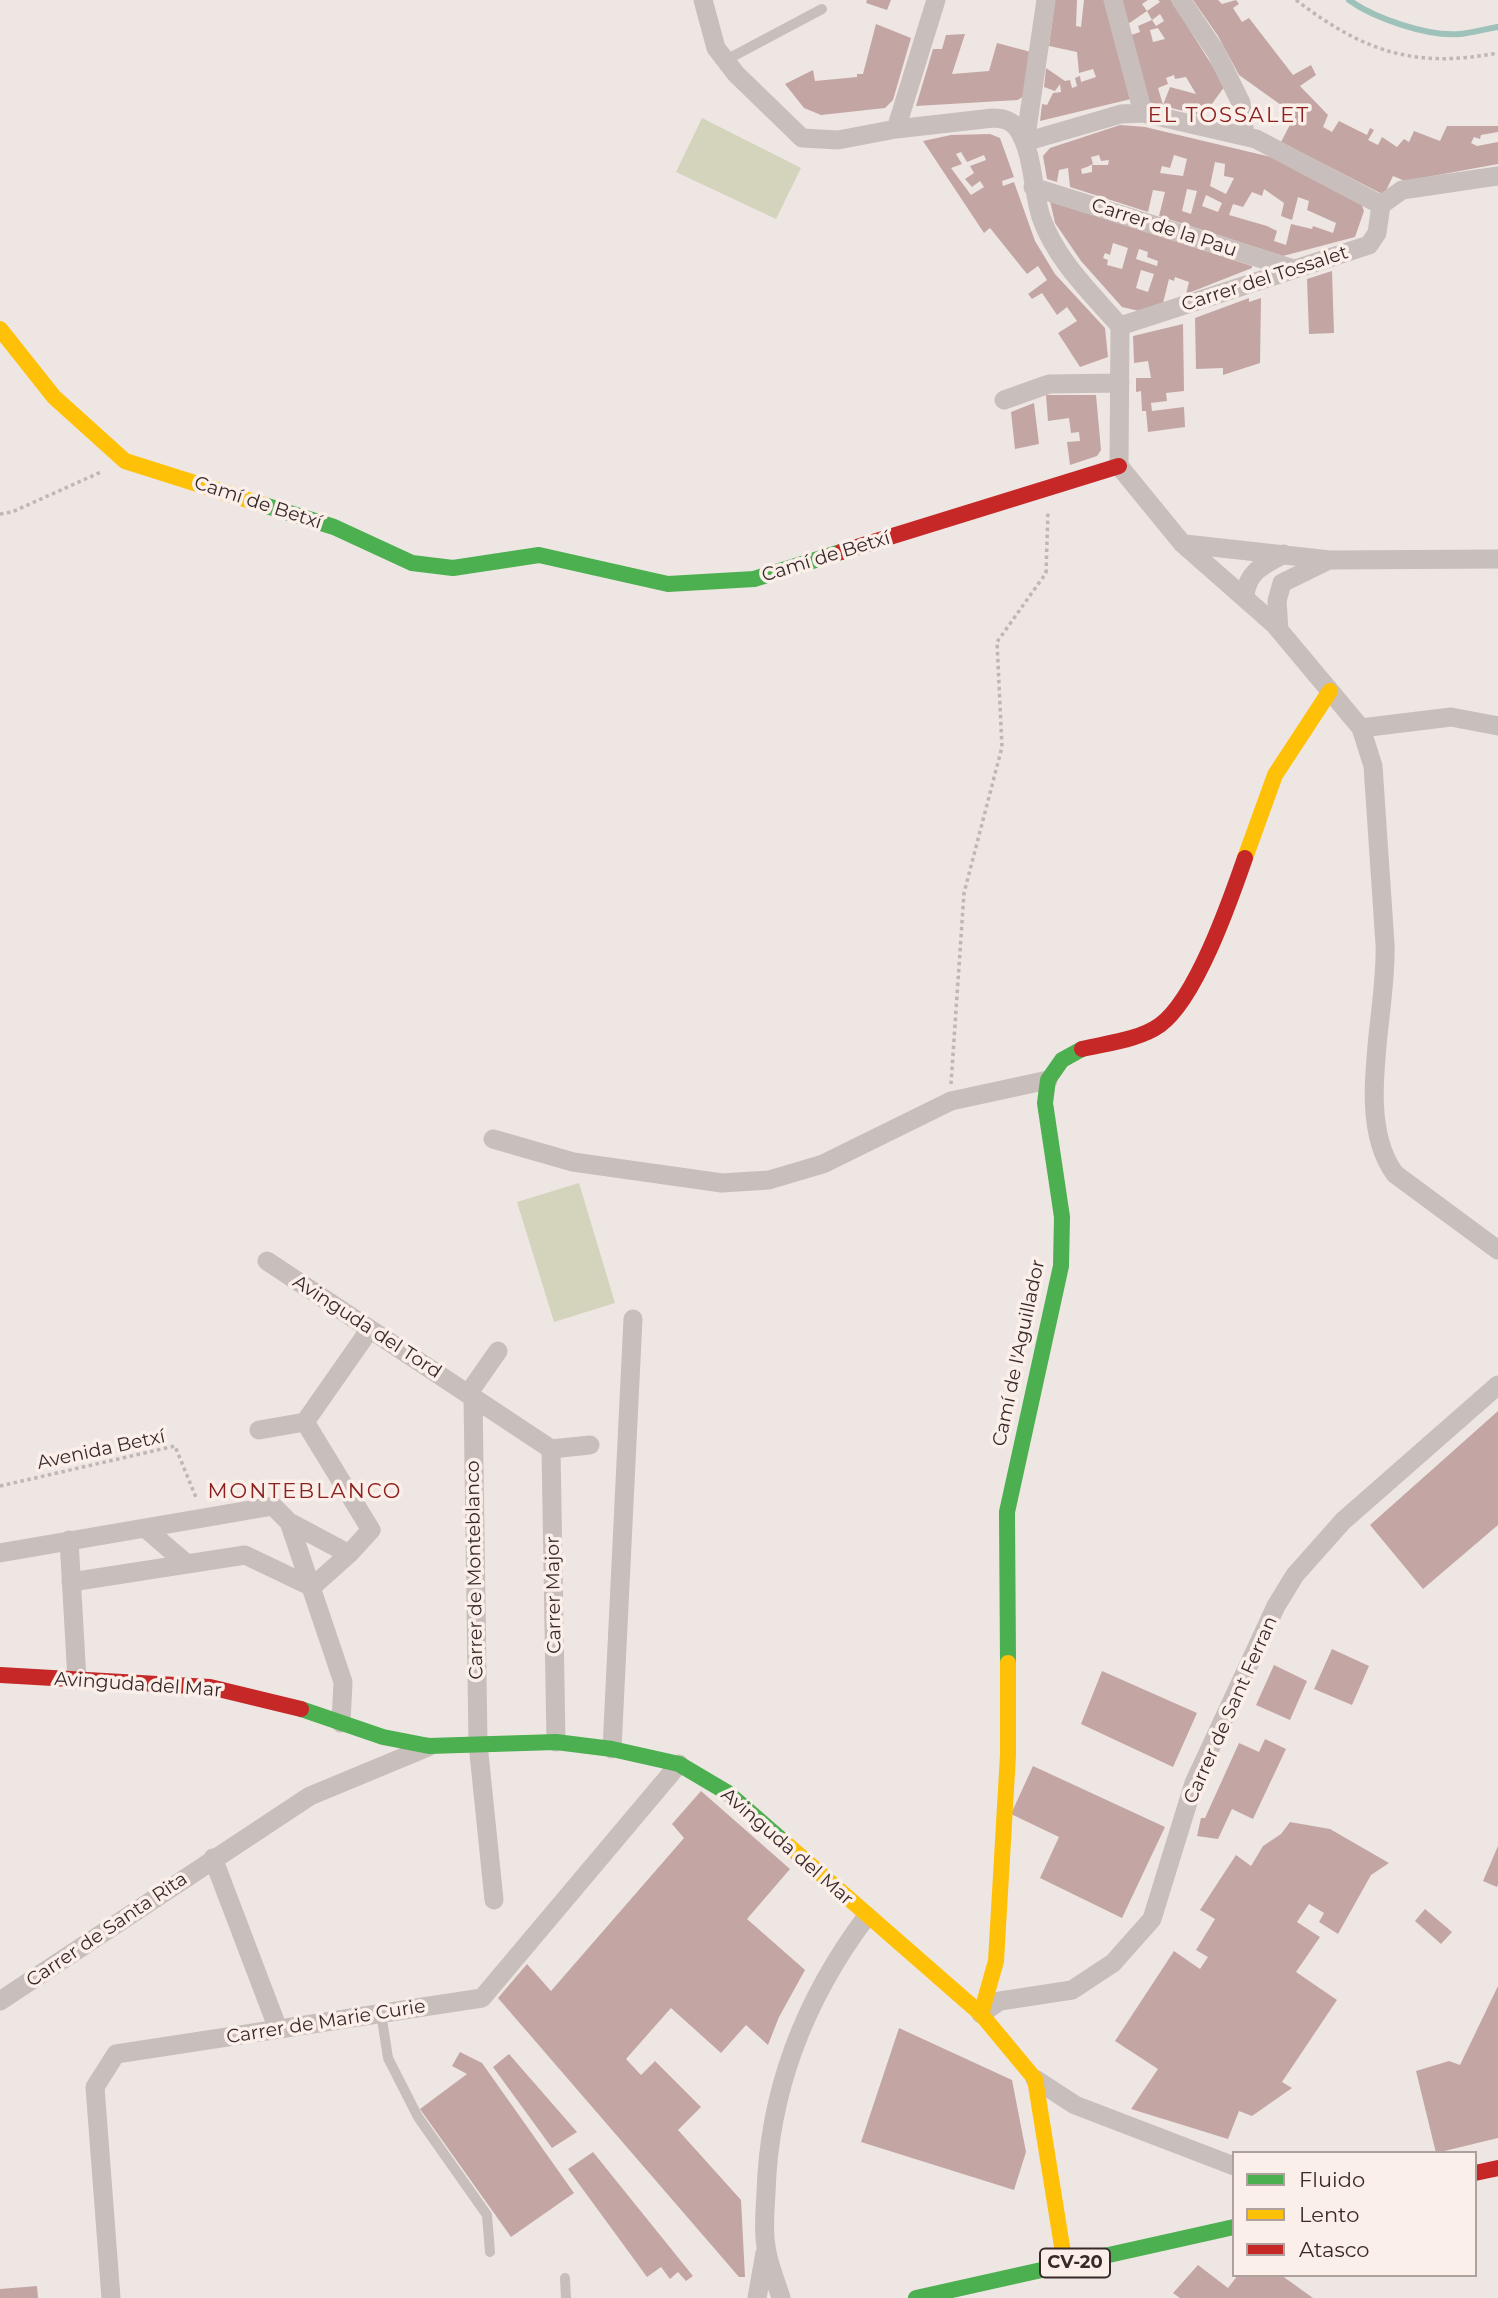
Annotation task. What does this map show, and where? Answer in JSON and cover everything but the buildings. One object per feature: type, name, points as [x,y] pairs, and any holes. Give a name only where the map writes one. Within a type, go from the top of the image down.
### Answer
[{"type":"street","points":[[703,0],[716,48],[802,138],[838,140],[896,129],[1001,118],[1013,123],[1025,142]]},
{"type":"street","points":[[896,129],[936,0]]},
{"type":"street","points":[[1046,0],[1025,142],[1041,218],[1059,254],[1120,326],[1119,466],[1182,543],[1245,596],[1279,630],[1361,728],[1373,766],[1385,958],[1374,1101],[1383,1158],[1395,1174],[1498,1250]]},
{"type":"street","points":[[1113,0],[1143,113]]},
{"type":"street","points":[[1181,0],[1216,52],[1241,103],[1245,136]]},
{"type":"street","points":[[1025,142],[1122,114],[1143,113],[1245,136],[1381,205],[1402,190],[1498,176]]},
{"type":"street","name":"Carrer de la Pau","points":[[1033,187],[1294,270]]},
{"type":"street","name":"Carrer del Tossalet","points":[[1120,326],[1369,245],[1377,233],[1381,205]]},
{"type":"street","name":"Camí de Betxí","points":[[0,329],[54,397],[125,461],[334,527],[412,563],[453,568],[539,555],[668,584],[754,579],[1119,466]]},
{"type":"street","points":[[1004,400],[1049,384],[1120,383]]},
{"type":"street","points":[[1182,543],[1207,549],[1330,560],[1498,559]]},
{"type":"street","points":[[1245,596],[1246,581],[1255,570],[1284,554]]},
{"type":"street","points":[[1245,596],[1282,583],[1330,560]]},
{"type":"street","points":[[1279,630],[1277,601],[1282,583]]},
{"type":"street","points":[[493,1139],[573,1162],[722,1183],[769,1180],[823,1164],[951,1101],[1048,1080],[1062,1060],[1078,1050],[1147,1032],[1162,1024],[1189,989],[1229,904],[1275,775],[1330,691]]},
{"type":"street","points":[[1361,728],[1451,718],[1498,726]]},
{"type":"street","name":"Camí de l'Aguillador","points":[[981,2014],[996,1961],[1008,1755],[1007,1512],[1061,1266],[1062,1217],[1045,1103],[1048,1080]]},
{"type":"street","name":"Avinguda del Tord","points":[[267,1261],[470,1395]]},
{"type":"street","points":[[612,1749],[633,1319]]},
{"type":"street","points":[[259,1430],[305,1422],[370,1329]]},
{"type":"street","points":[[498,1351],[470,1395],[551,1449],[590,1445]]},
{"type":"street","name":"Carrer de Sant Ferran","points":[[981,2014],[1000,2001],[1072,1990],[1113,1963],[1152,1919],[1194,1783],[1276,1606],[1295,1575],[1343,1521],[1498,1385]]},
{"type":"street","name":"Carrer de Monteblanco","points":[[470,1395],[478,1744]]},
{"type":"street","points":[[305,1422],[372,1530],[312,1587]]},
{"type":"street","name":"Carrer Major","points":[[551,1449],[556,1742]]},
{"type":"street","points":[[0,1553],[273,1506],[289,1522],[349,1554]]},
{"type":"street","points":[[289,1522],[343,1682],[341,1723]]},
{"type":"street","points":[[145,1528],[187,1564]]},
{"type":"street","points":[[69,1540],[78,1680]]},
{"type":"street","points":[[71,1582],[245,1555],[312,1587]]},
{"type":"street","name":"Avinguda del Mar","points":[[0,1675],[210,1687],[315,1712],[383,1737],[429,1746],[556,1742],[612,1749],[679,1764],[728,1793],[981,2014],[995,2027],[1035,2079],[1075,2105],[1225,2162]]},
{"type":"street","points":[[478,1744],[494,1900]]},
{"type":"street","name":"Carrer de Santa Rita","points":[[0,2001],[310,1796],[429,1746]]},
{"type":"street","name":"Carrer de Marie Curie","points":[[111,2298],[95,2087],[116,2054],[482,1998],[679,1764]]},
{"type":"street","points":[[214,1858],[278,2029]]},
{"type":"street","points":[[757,2298],[766,2248],[767,2152],[782,2080],[808,2010],[845,1945],[867,1916]]},
{"type":"street","name":"Avinguda del Mar","points":[[1035,2079],[1065,2265]]},
{"type":"street","points":[[1477,2173],[1498,2168]]},
{"type":"street","name":"CV-20","points":[[916,2298],[1232,2227]]},
{"type":"street","points":[[766,2248],[781,2298]]},
{"type":"lane","points":[[726,60],[822,9]]},
{"type":"lane","points":[[381,2013],[388,2058],[418,2117],[487,2215],[490,2252]]},
{"type":"lane","points":[[565,2278],[566,2298]]},
{"type":"path","points":[[1296,0],[1330,26],[1386,52],[1447,60],[1498,53]]},
{"type":"path","points":[[0,514],[12,512],[125,461]]},
{"type":"path","points":[[951,1101],[951,1050],[964,894],[1002,747],[997,642],[1046,573],[1049,488]]},
{"type":"path","name":"Avenida Betxí","points":[[0,1486],[175,1446],[205,1518]]},
{"type":"green space","points":[[702,118],[801,168],[776,219],[676,172]]},
{"type":"green space","points":[[579,1183],[615,1303],[554,1322],[517,1202]]},
{"type":"waterway","points":[[1349,0],[1387,19],[1433,32],[1460,34],[1498,27]]},
{"type":"traffic: fast","points":[[264,505],[334,527],[412,563],[453,568],[539,555],[668,584],[754,579],[841,552]]},
{"type":"traffic: fast","points":[[1008,1663],[1007,1512],[1061,1266],[1062,1217],[1045,1103],[1048,1080],[1062,1060],[1082,1049]]},
{"type":"traffic: fast","points":[[301,1709],[383,1737],[429,1746],[556,1742],[612,1749],[679,1764],[728,1793],[783,1841]]},
{"type":"traffic: fast","points":[[916,2298],[1232,2227]]},
{"type":"traffic: slow","points":[[0,329],[54,397],[125,461],[264,505]]},
{"type":"traffic: slow","points":[[1245,858],[1275,775],[1330,691]]},
{"type":"traffic: slow","points":[[981,2014],[996,1961],[1008,1755],[1008,1663]]},
{"type":"traffic: slow","points":[[783,1841],[981,2014],[1035,2079],[1065,2265]]},
{"type":"traffic: jam","points":[[841,552],[1119,466]]},
{"type":"traffic: jam","points":[[1082,1049],[1152,1030],[1173,1012],[1199,972],[1245,858]]},
{"type":"traffic: jam","points":[[0,1675],[210,1687],[301,1709]]},
{"type":"traffic: jam","points":[[1477,2173],[1498,2168]]},
{"type":"district","name":"EL TOSSALET","points":[[1229,116]]},
{"type":"district","name":"MONTEBLANCO","points":[[305,1492]]}]
